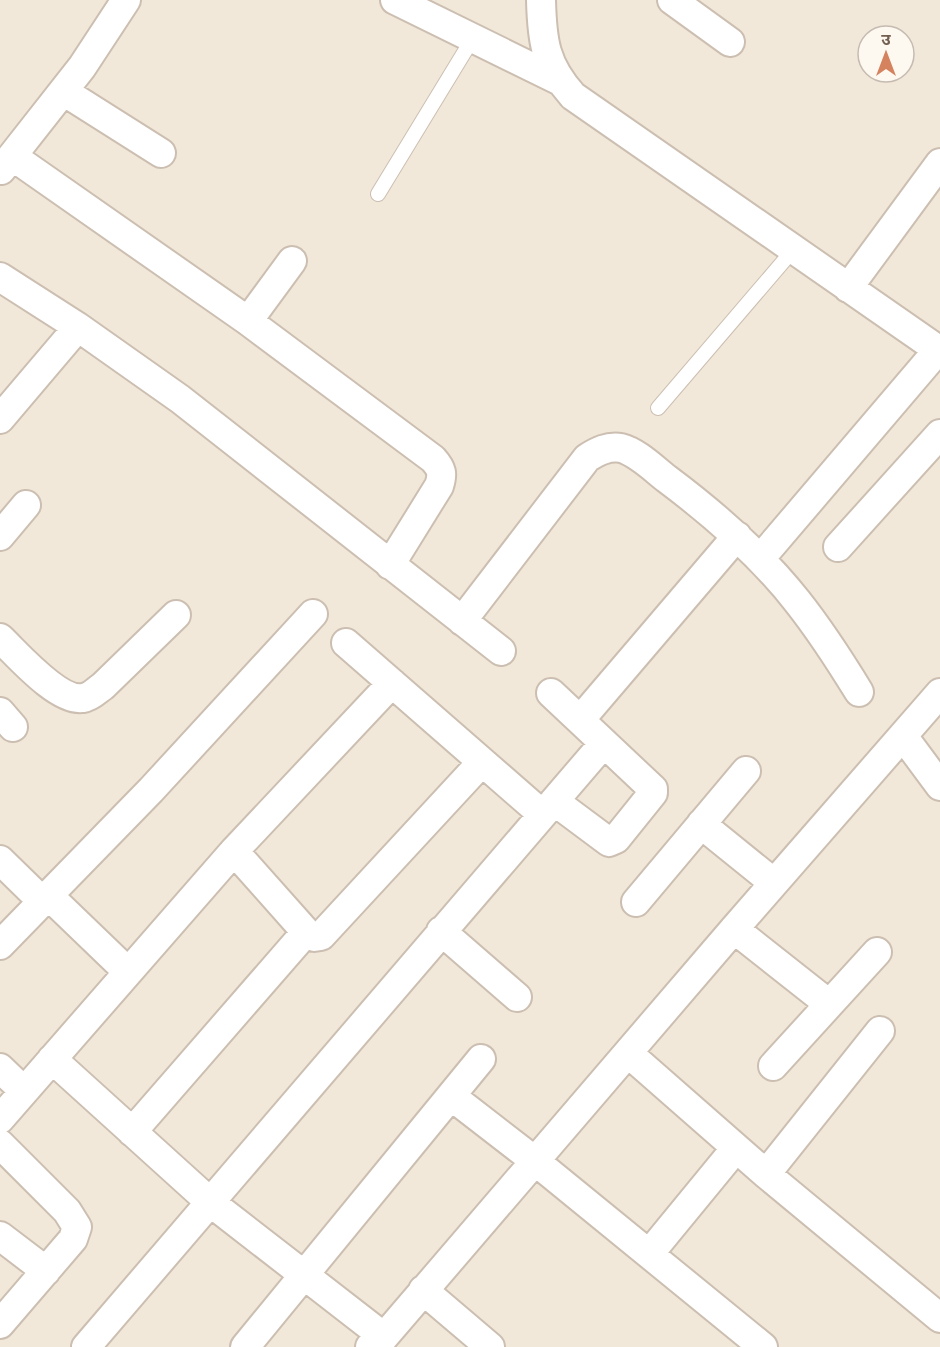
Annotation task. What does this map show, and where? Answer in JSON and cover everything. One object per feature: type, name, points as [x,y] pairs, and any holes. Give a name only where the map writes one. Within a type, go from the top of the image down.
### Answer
[{"type":"street","points":[[126,0],[82,68],[6,164],[248,321],[434,459],[441,468],[442,476],[439,486],[390,565]]},
{"type":"street","points":[[395,0],[560,81]]},
{"type":"street","points":[[541,0],[547,57],[560,81],[573,96],[939,350],[760,559]]},
{"type":"street","points":[[672,0],[730,42]]},
{"type":"street","points":[[63,91],[161,153]]},
{"type":"street","points":[[848,288],[940,163]]},
{"type":"street","points":[[248,321],[292,261]]},
{"type":"street","points":[[0,278],[78,327],[180,399],[501,651]]},
{"type":"street","points":[[0,419],[78,327]]},
{"type":"street","points":[[838,547],[940,434]]},
{"type":"street","points":[[462,621],[587,458],[609,447],[623,449],[691,497],[760,559],[810,618],[859,692]]},
{"type":"street","points":[[0,536],[26,505]]},
{"type":"street","points":[[580,720],[737,536]]},
{"type":"street","points":[[0,945],[151,790],[313,614]]},
{"type":"street","points":[[0,638],[51,685],[68,696],[82,698],[92,695],[103,686],[176,615]]},
{"type":"street","points":[[346,643],[482,762],[548,808],[609,842],[615,839],[653,792],[653,789],[551,693]]},
{"type":"street","points":[[0,1119],[234,850],[392,683]]},
{"type":"street","points":[[52,1059],[210,1202],[305,1276],[377,1342],[940,693]]},
{"type":"street","points":[[903,736],[940,786]]},
{"type":"street","points":[[86,1347],[604,743]]},
{"type":"street","points":[[234,850],[306,932],[314,937],[321,936],[482,762]]},
{"type":"street","points":[[636,902],[746,771]]},
{"type":"street","points":[[701,824],[774,883]]},
{"type":"street","points":[[0,860],[128,972]]},
{"type":"street","points":[[734,929],[830,1004]]},
{"type":"street","points":[[441,931],[518,997]]},
{"type":"street","points":[[132,1132],[306,932]]},
{"type":"street","points":[[773,1066],[877,952]]},
{"type":"street","points":[[766,1174],[880,1031]]},
{"type":"street","points":[[628,1053],[766,1174],[940,1318]]},
{"type":"street","points":[[245,1347],[481,1059]]},
{"type":"street","points":[[0,1068],[24,1091]]},
{"type":"street","points":[[451,1096],[535,1161],[763,1347]]},
{"type":"street","points":[[0,1144],[67,1211],[76,1227],[73,1239],[0,1324]]},
{"type":"street","points":[[649,1254],[736,1148]]},
{"type":"street","points":[[0,1236],[46,1271]]},
{"type":"street","points":[[423,1290],[490,1347]]},
{"type":"lane","points":[[378,194],[473,38]]},
{"type":"lane","points":[[658,408],[794,249]]},
{"type":"shaded area","points":[[0,0],[940,0],[940,1347],[0,1347]]}]
